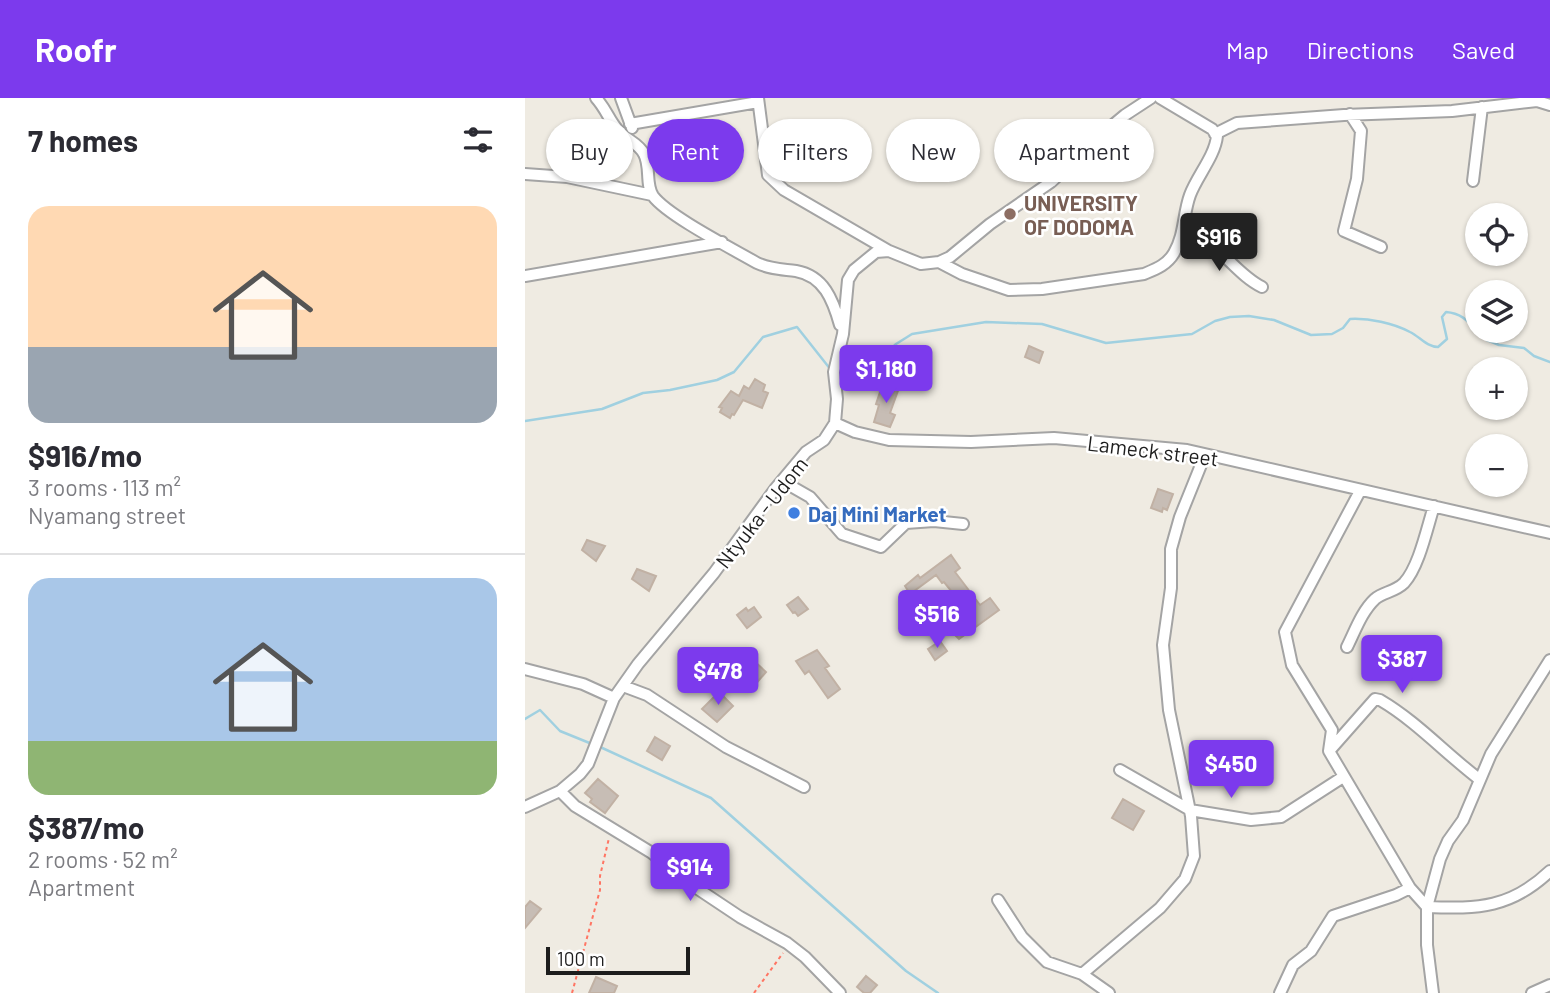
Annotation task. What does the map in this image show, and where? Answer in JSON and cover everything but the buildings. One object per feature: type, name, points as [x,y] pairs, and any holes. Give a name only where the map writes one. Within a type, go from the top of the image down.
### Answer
[{"type":"street","points":[[596,98],[607,110],[618,131],[638,145]]},
{"type":"street","points":[[621,98],[629,119]]},
{"type":"street","points":[[633,124],[758,100],[768,175],[784,190],[889,251],[921,264],[939,262],[960,251],[990,224],[1051,182],[1101,135],[1151,98]]},
{"type":"street","points":[[939,262],[990,285],[1009,290],[1042,289],[1144,274],[1162,267],[1173,254],[1183,233],[1189,197],[1217,140],[1215,134],[1160,98]]},
{"type":"street","points":[[1215,134],[1237,123],[1350,114],[1452,111],[1537,102],[1550,105]]},
{"type":"street","points":[[1473,181],[1482,107]]},
{"type":"street","points":[[1350,114],[1361,131],[1357,179],[1344,231],[1381,247]]},
{"type":"street","points":[[633,130],[647,160],[652,195]]},
{"type":"street","points":[[525,174],[567,177],[652,195],[672,212],[771,269],[805,273],[816,279],[826,289],[834,304],[843,334]]},
{"type":"street","points":[[1183,233],[1199,236],[1222,254],[1243,276],[1262,287]]},
{"type":"street","points":[[525,276],[722,242]]},
{"type":"street","points":[[835,423],[837,400],[834,372],[843,334],[848,280],[854,270],[876,252],[889,251]]},
{"type":"street","name":"Lameck street","points":[[835,423],[855,432],[889,440],[971,442],[1053,438],[1159,447],[1550,533]]},
{"type":"street","name":"Ntyuka - Udom","points":[[525,807],[560,791],[588,764],[614,698],[714,573],[782,481],[806,452],[824,440],[835,423]]},
{"type":"street","points":[[1082,974],[1160,908],[1185,879],[1194,856],[1190,810],[1169,710],[1163,645],[1171,588],[1171,549],[1180,517],[1205,455]]},
{"type":"street","points":[[782,481],[810,497],[842,534],[881,547],[907,523],[934,521],[963,524]]},
{"type":"street","points":[[1360,491],[1285,632],[1291,665],[1332,730],[1329,751],[1410,888],[1427,907],[1467,908],[1508,901],[1536,884],[1550,870]]},
{"type":"street","points":[[1347,646],[1365,610],[1377,597],[1392,593],[1405,582],[1434,506]]},
{"type":"street","points":[[1433,993],[1427,945],[1427,907],[1440,859],[1448,841],[1463,820],[1491,754],[1550,660]]},
{"type":"street","points":[[525,669],[583,684],[614,698]]},
{"type":"street","points":[[623,686],[647,695],[726,747],[804,787]]},
{"type":"street","points":[[1329,751],[1375,699],[1403,714],[1479,779]]},
{"type":"street","points":[[1121,770],[1190,810],[1251,820],[1281,817],[1343,777]]},
{"type":"street","points":[[560,791],[575,806],[652,853],[701,891],[787,943],[806,957],[839,993]]},
{"type":"street","points":[[1280,993],[1293,965],[1311,951],[1333,916],[1410,888]]},
{"type":"street","points":[[998,900],[1034,951],[1047,962],[1082,974],[1109,993]]},
{"type":"street","points":[[1532,993],[1550,985]]},
{"type":"path","points":[[572,993],[600,891],[600,876],[610,826]]},
{"type":"path","points":[[754,993],[787,943]]},
{"type":"waterway","points":[[837,372],[875,365],[896,344],[912,334],[986,322],[1042,324],[1106,343],[1192,334],[1215,321],[1230,317],[1249,316],[1274,320],[1311,335],[1332,334],[1343,328],[1350,319],[1373,320],[1403,329],[1427,344],[1438,347],[1447,339],[1442,317],[1446,312],[1465,320]]},
{"type":"waterway","points":[[525,421],[602,409],[643,393],[717,380],[734,372],[763,337],[797,327],[831,370]]},
{"type":"waterway","points":[[1494,343],[1524,348],[1534,356],[1550,362]]},
{"type":"waterway","points":[[525,719],[540,710],[560,731],[592,744]]},
{"type":"waterway","points":[[598,746],[711,798],[906,971],[938,993]]},
{"type":"place","name":"UNIVERSITY OF DODOMA","points":[[1010,214]]},
{"type":"place","name":"Daj Mini Market","points":[[794,513]]}]
